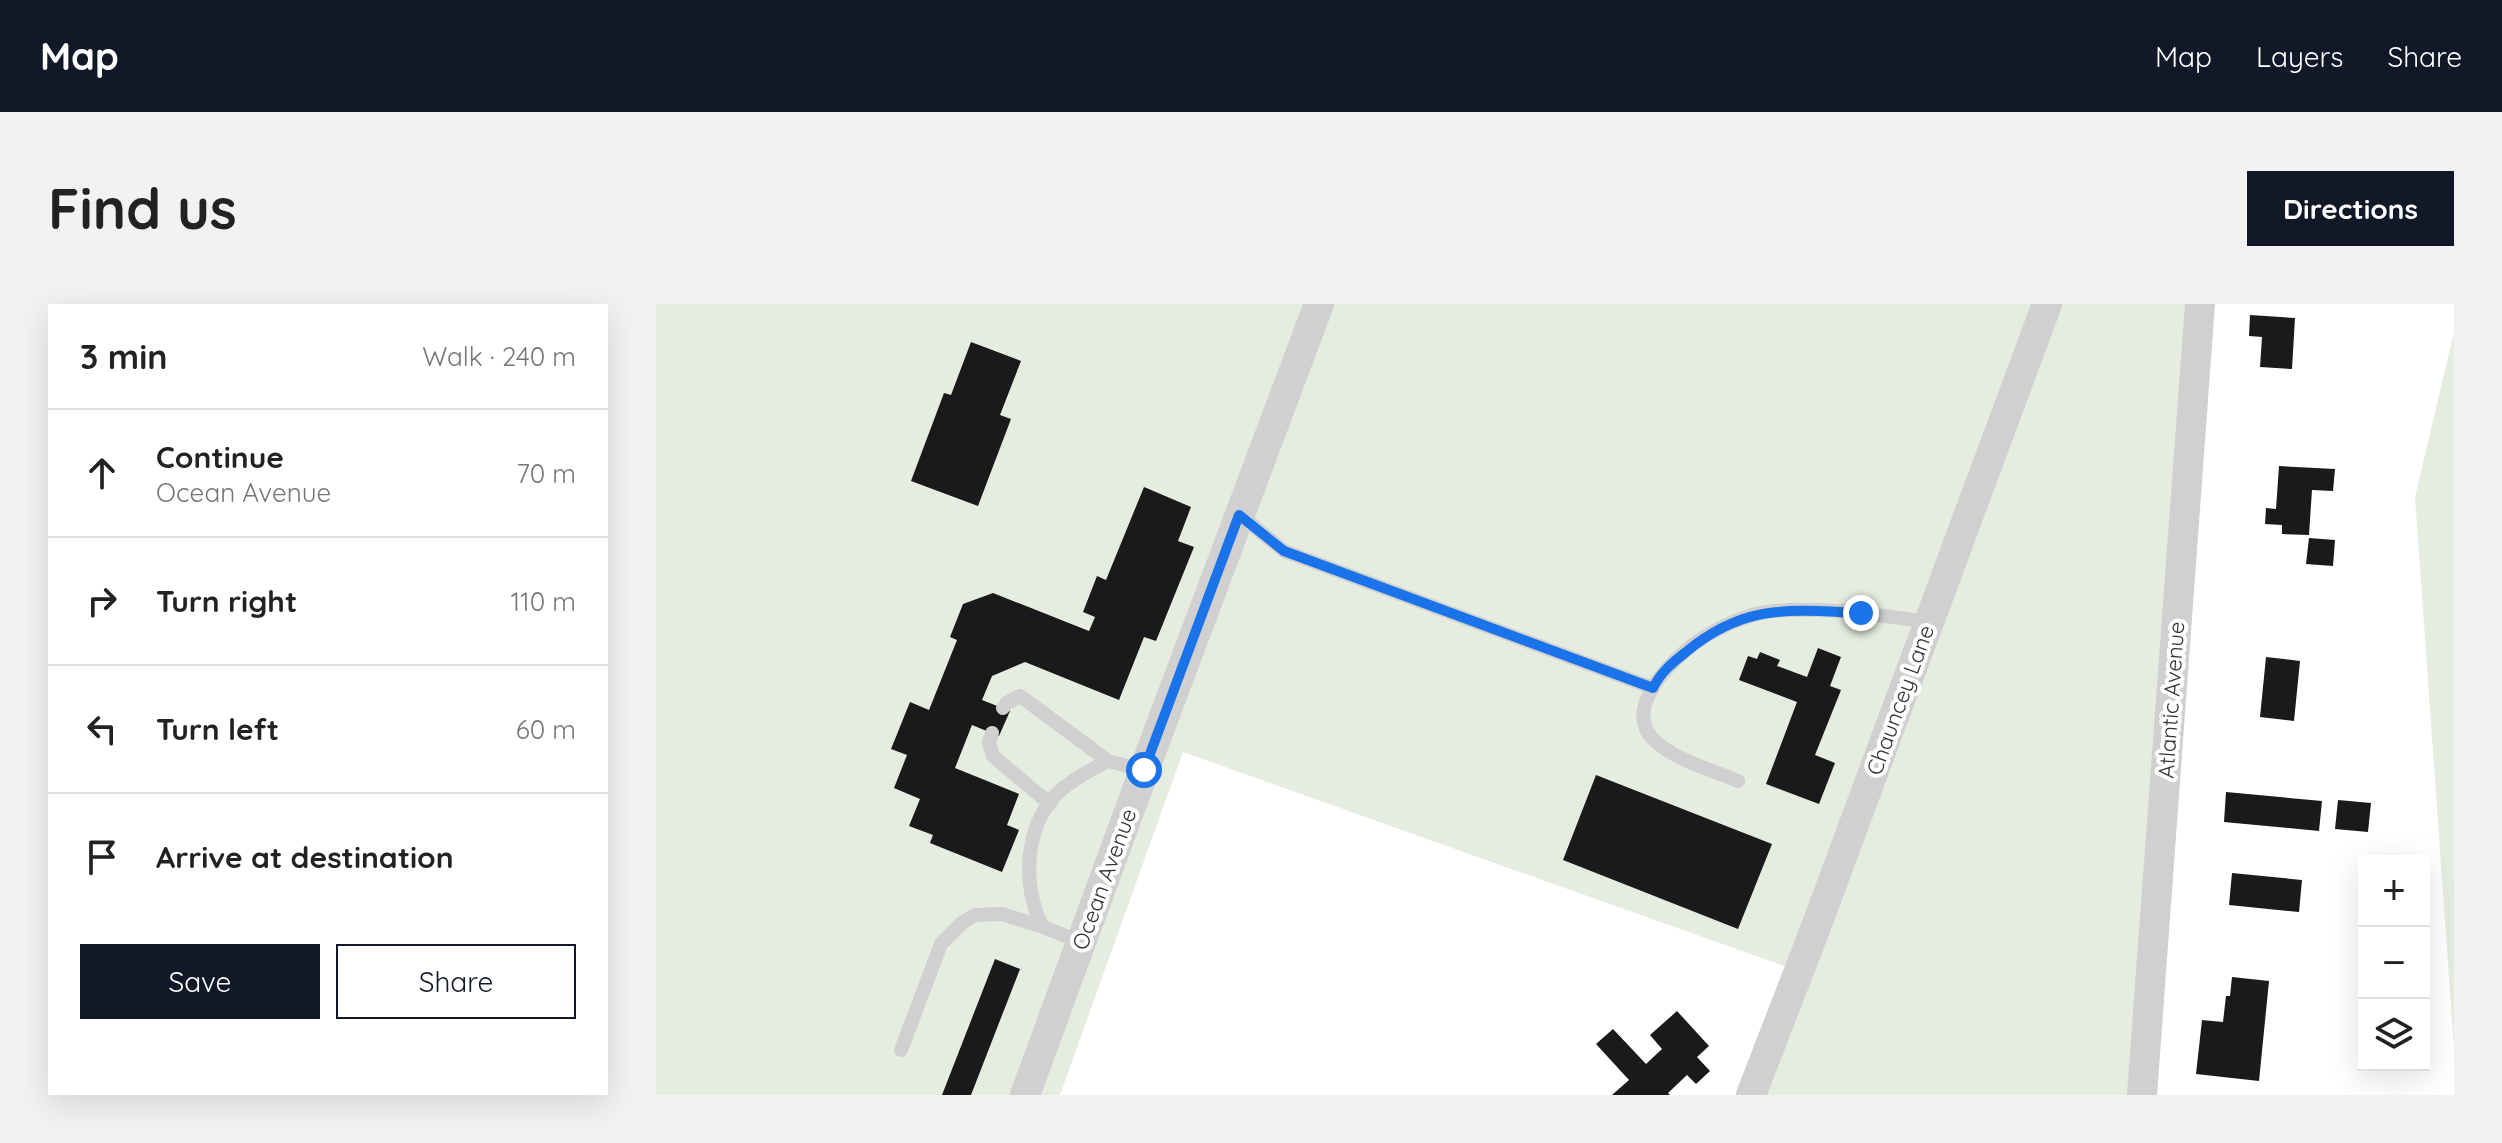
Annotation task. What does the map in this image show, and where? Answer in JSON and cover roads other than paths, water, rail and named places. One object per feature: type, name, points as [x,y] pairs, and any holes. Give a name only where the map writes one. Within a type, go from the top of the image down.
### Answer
[{"type":"street","name":"Ocean Avenue","points":[[1025,1095],[1319,304]]},
{"type":"street","name":"Chauncey Lane","points":[[1751,1095],[1820,918],[2047,304]]},
{"type":"street","name":"Atlantic Avenue","points":[[2142,1095],[2200,304]]},
{"type":"lane","points":[[1239,515],[1284,551],[1653,688]]},
{"type":"lane","points":[[1738,781],[1671,752],[1650,736],[1642,720],[1644,707],[1660,673],[1708,634],[1763,612],[1861,613],[1929,622]]},
{"type":"lane","points":[[1003,708],[1020,696],[1108,761],[1144,770]]},
{"type":"lane","points":[[992,733],[989,742],[993,756],[1050,804]]},
{"type":"lane","points":[[1043,927],[1033,909],[1028,885],[1030,849],[1044,813],[1059,792],[1108,761]]},
{"type":"lane","points":[[901,1050],[941,944],[963,922],[975,915],[1002,914],[1081,942]]}]
